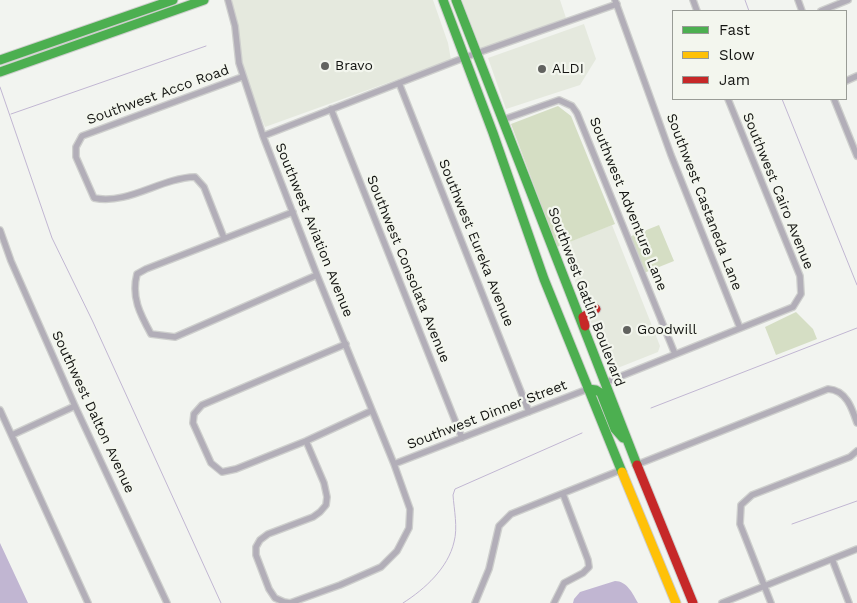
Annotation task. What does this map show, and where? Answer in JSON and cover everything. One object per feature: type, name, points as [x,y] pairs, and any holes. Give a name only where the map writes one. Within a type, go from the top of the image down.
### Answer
[{"type":"main road","points":[[0,60],[172,0]]},
{"type":"main road","points":[[0,72],[204,0]]},
{"type":"main road","points":[[443,0],[466,57],[544,279],[676,603]]},
{"type":"main road","name":"Southwest Gatlin Boulevard","points":[[456,0],[604,383],[693,603]]},
{"type":"main road","points":[[575,309],[581,312],[592,308],[596,309],[582,318],[596,354],[598,367]]},
{"type":"main road","points":[[566,334],[573,342],[588,378],[597,383],[604,383]]},
{"type":"main road","points":[[588,389],[596,390],[601,394],[615,429],[628,444]]},
{"type":"street","name":"Southwest Aviation Avenue","points":[[228,0],[235,26],[242,77],[263,136],[317,276],[394,464],[410,509],[409,528],[397,551],[381,567],[340,585],[290,603],[280,601],[269,589],[256,555],[256,547],[260,540],[268,534],[313,517],[326,505],[327,497],[324,483],[306,441]]},
{"type":"street","points":[[823,10],[848,0]]},
{"type":"street","points":[[263,136],[466,57],[616,2]]},
{"type":"street","name":"Southwest Castaneda Lane","points":[[616,2],[671,155],[740,328]]},
{"type":"street","name":"Southwest Acco Road","points":[[224,238],[204,187],[195,176],[182,177],[124,197],[106,200],[94,198],[76,157],[76,147],[82,136],[242,77]]},
{"type":"street","name":"Southwest Eureka Avenue","points":[[399,83],[529,412]]},
{"type":"street","name":"Southwest Adventure Lane","points":[[502,120],[559,100],[572,106],[578,113],[675,354]]},
{"type":"street","name":"Southwest Cairo Avenue","points":[[728,100],[800,276],[801,294],[793,307],[740,328]]},
{"type":"street","points":[[834,100],[857,156]]},
{"type":"street","name":"Southwest Consolata Avenue","points":[[331,109],[462,438]]},
{"type":"street","points":[[292,212],[146,268],[138,274],[134,287],[140,314],[151,334],[175,337],[317,276]]},
{"type":"street","name":"Southwest Dalton Avenue","points":[[0,230],[11,261],[75,406],[167,603]]},
{"type":"street","points":[[604,383],[740,328]]},
{"type":"street","points":[[346,344],[202,405],[194,414],[193,424],[211,464],[222,472],[236,469],[306,441],[372,411]]},
{"type":"street","name":"Southwest Dinner Street","points":[[394,464],[588,389]]},
{"type":"street","points":[[636,464],[822,390],[832,389],[841,393],[847,399],[856,421]]},
{"type":"street","points":[[12,435],[75,406]]},
{"type":"street","points":[[0,410],[88,603]]},
{"type":"street","points":[[772,603],[740,524],[741,504],[752,495],[850,457],[857,452]]},
{"type":"street","points":[[475,603],[489,570],[499,526],[511,514],[621,470]]},
{"type":"street","points":[[554,603],[564,583],[583,574],[589,567],[563,494]]},
{"type":"street","points":[[722,603],[857,549]]},
{"type":"street","points":[[832,560],[849,603]]},
{"type":"shaded area","points":[[231,0],[433,0],[448,43],[451,60],[265,127],[247,80]]},
{"type":"shaded area","points":[[462,0],[560,0],[566,18],[481,49]]},
{"type":"shaded area","points":[[584,24],[596,59],[580,85],[506,109],[488,58]]},
{"type":"shaded area","points":[[612,225],[660,346],[658,352],[610,371],[561,245]]},
{"type":"shaded area","points":[[0,543],[28,603],[0,603]]},
{"type":"shaded area","points":[[615,581],[623,583],[632,592],[638,603],[573,603],[580,592]]},
{"type":"green space","points":[[558,106],[571,116],[615,224],[557,247],[511,124]]},
{"type":"green space","points":[[659,225],[674,261],[644,273],[629,237]]},
{"type":"green space","points":[[796,312],[813,329],[817,339],[776,355],[765,327]]},
{"type":"waterway","points":[[745,0],[749,10]]},
{"type":"waterway","points":[[11,114],[206,46]]},
{"type":"waterway","points":[[0,87],[52,238],[93,322],[221,603]]},
{"type":"waterway","points":[[782,100],[857,285]]},
{"type":"waterway","points":[[651,408],[857,328]]},
{"type":"waterway","points":[[403,603],[427,584],[447,561],[456,531],[453,495],[455,489],[582,433]]},
{"type":"waterway","points":[[792,524],[857,501]]},
{"type":"traffic: fast","points":[[0,60],[173,0]]},
{"type":"traffic: fast","points":[[0,72],[204,0]]},
{"type":"traffic: fast","points":[[443,0],[493,133],[544,279],[622,472]]},
{"type":"traffic: fast","points":[[456,0],[637,465]]},
{"type":"traffic: fast","points":[[588,389],[601,393],[615,429],[623,438]]},
{"type":"traffic: slow","points":[[622,472],[676,603]]},
{"type":"traffic: jam","points":[[585,326],[583,317],[596,309]]},
{"type":"traffic: jam","points":[[637,465],[693,603]]},
{"type":"place","name":"Bravo","points":[[325,66]]},
{"type":"place","name":"ALDI","points":[[542,69]]},
{"type":"place","name":"Goodwill","points":[[627,330]]}]
